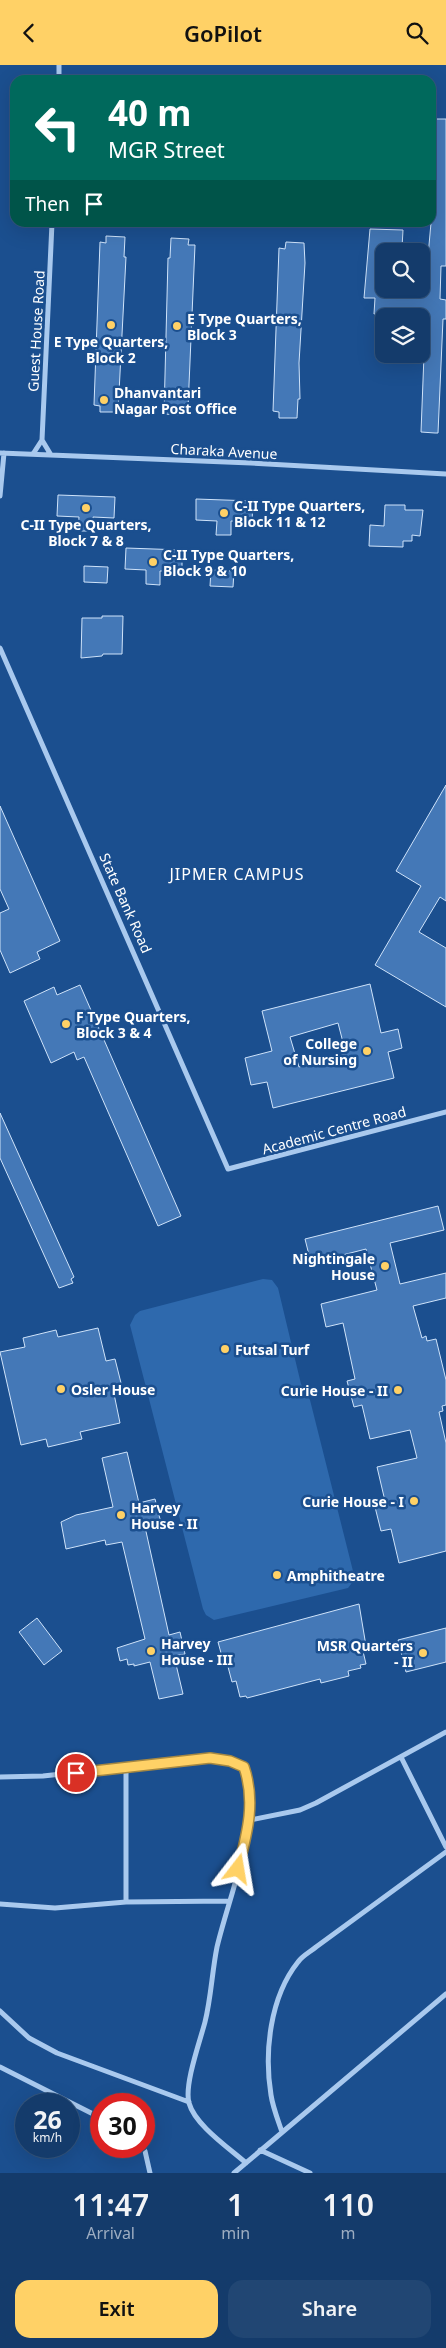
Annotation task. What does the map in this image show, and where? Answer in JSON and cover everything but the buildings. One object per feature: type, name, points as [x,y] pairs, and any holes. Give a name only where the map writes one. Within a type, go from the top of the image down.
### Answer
[{"type":"street","name":"Guest House Road","points":[[42,440],[52,227]]},
{"type":"street","points":[[33,454],[42,440],[52,455]]},
{"type":"street","points":[[0,496],[2,453]]},
{"type":"street","name":"Charaka Avenue","points":[[2,453],[446,474]]},
{"type":"street","name":"State Bank Road","points":[[0,647],[228,1169]]},
{"type":"street","name":"Academic Centre Road","points":[[228,1169],[446,1112]]},
{"type":"street","points":[[250,1820],[300,1810],[446,1732]]},
{"type":"street","points":[[400,1757],[446,1847]]},
{"type":"street","points":[[0,1777],[43,1776],[210,1758],[230,1761],[244,1767],[249,1781],[250,1820],[217,1948],[206,2019],[190,2084],[189,2102],[197,2119],[246,2163]]},
{"type":"street","points":[[126,1768],[126,1902]]},
{"type":"street","points":[[282,2133],[271,2097],[268,2056],[276,2005],[290,1974],[298,1961],[446,1852]]},
{"type":"street","points":[[0,1904],[55,1908],[126,1902],[229,1901]]},
{"type":"street","points":[[234,2173],[446,1994]]},
{"type":"street","points":[[0,2011],[28,2037],[57,2053],[189,2102]]},
{"type":"street","points":[[0,2067],[90,2112]]},
{"type":"street","points":[[260,2150],[310,2173]]},
{"type":"street","points":[[147,2158],[150,2173]]},
{"type":"shaded area","points":[[263,1279],[272,1280],[278,1288],[301,1384],[310,1400],[355,1579],[348,1588],[214,1620],[206,1615],[203,1609],[130,1325],[135,1315],[140,1311]]},
{"type":"place","name":"E Type Quarters, Block 2","points":[[111,325]]},
{"type":"place","name":"E Type Quarters, Block 3","points":[[177,326]]},
{"type":"place","name":"Dhanvantari Nagar Post Office","points":[[104,400]]},
{"type":"place","name":"C-II Type Quarters, Block 7 & 8","points":[[86,508]]},
{"type":"place","name":"C-II Type Quarters, Block 11 & 12","points":[[224,513]]},
{"type":"place","name":"C-II Type Quarters, Block 9 & 10","points":[[153,562]]},
{"type":"place","name":"F Type Quarters, Block 3 & 4","points":[[66,1024]]},
{"type":"place","name":"College of Nursing","points":[[367,1051]]},
{"type":"place","name":"Nightingale House","points":[[385,1266]]},
{"type":"place","name":"Futsal Turf","points":[[225,1349]]},
{"type":"place","name":"Osler House","points":[[61,1389]]},
{"type":"place","name":"Curie House - II","points":[[398,1390]]},
{"type":"place","name":"Curie House - I","points":[[414,1501]]},
{"type":"place","name":"Harvey House - II","points":[[121,1515]]},
{"type":"place","name":"Amphitheatre","points":[[277,1575]]},
{"type":"place","name":"Harvey House - III","points":[[151,1651]]},
{"type":"place","name":"MSR Quarters - II","points":[[423,1653]]},
{"type":"district","name":"JIPMER CAMPUS","points":[[237,874]]},
{"type":"route","points":[[76,1773],[210,1758],[230,1761],[244,1767],[249,1781],[250,1820],[238,1869]]}]
